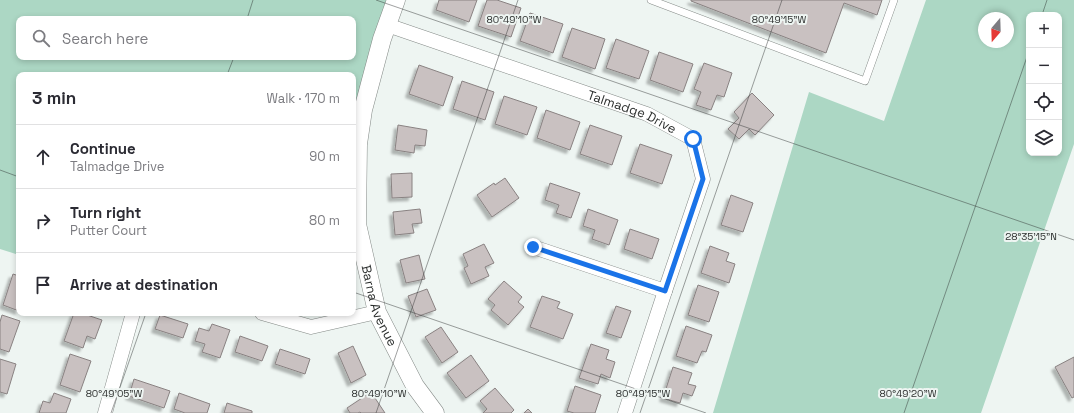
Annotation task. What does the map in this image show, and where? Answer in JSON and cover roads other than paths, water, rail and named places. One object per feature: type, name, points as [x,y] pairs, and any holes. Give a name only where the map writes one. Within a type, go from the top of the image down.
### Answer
[{"type":"street","name":"Barna Avenue","points":[[396,0],[382,40],[363,110],[358,144],[357,224],[377,312],[415,386],[435,413]]},
{"type":"street","name":"Talmadge Drive","points":[[387,25],[647,114],[693,139],[703,179],[625,413]]},
{"type":"street","points":[[533,247],[665,291]]},
{"type":"street","points":[[272,316],[311,327],[377,312]]},
{"type":"street","points":[[105,413],[132,316]]},
{"type":"lane","points":[[651,0],[864,81],[894,0]]}]
